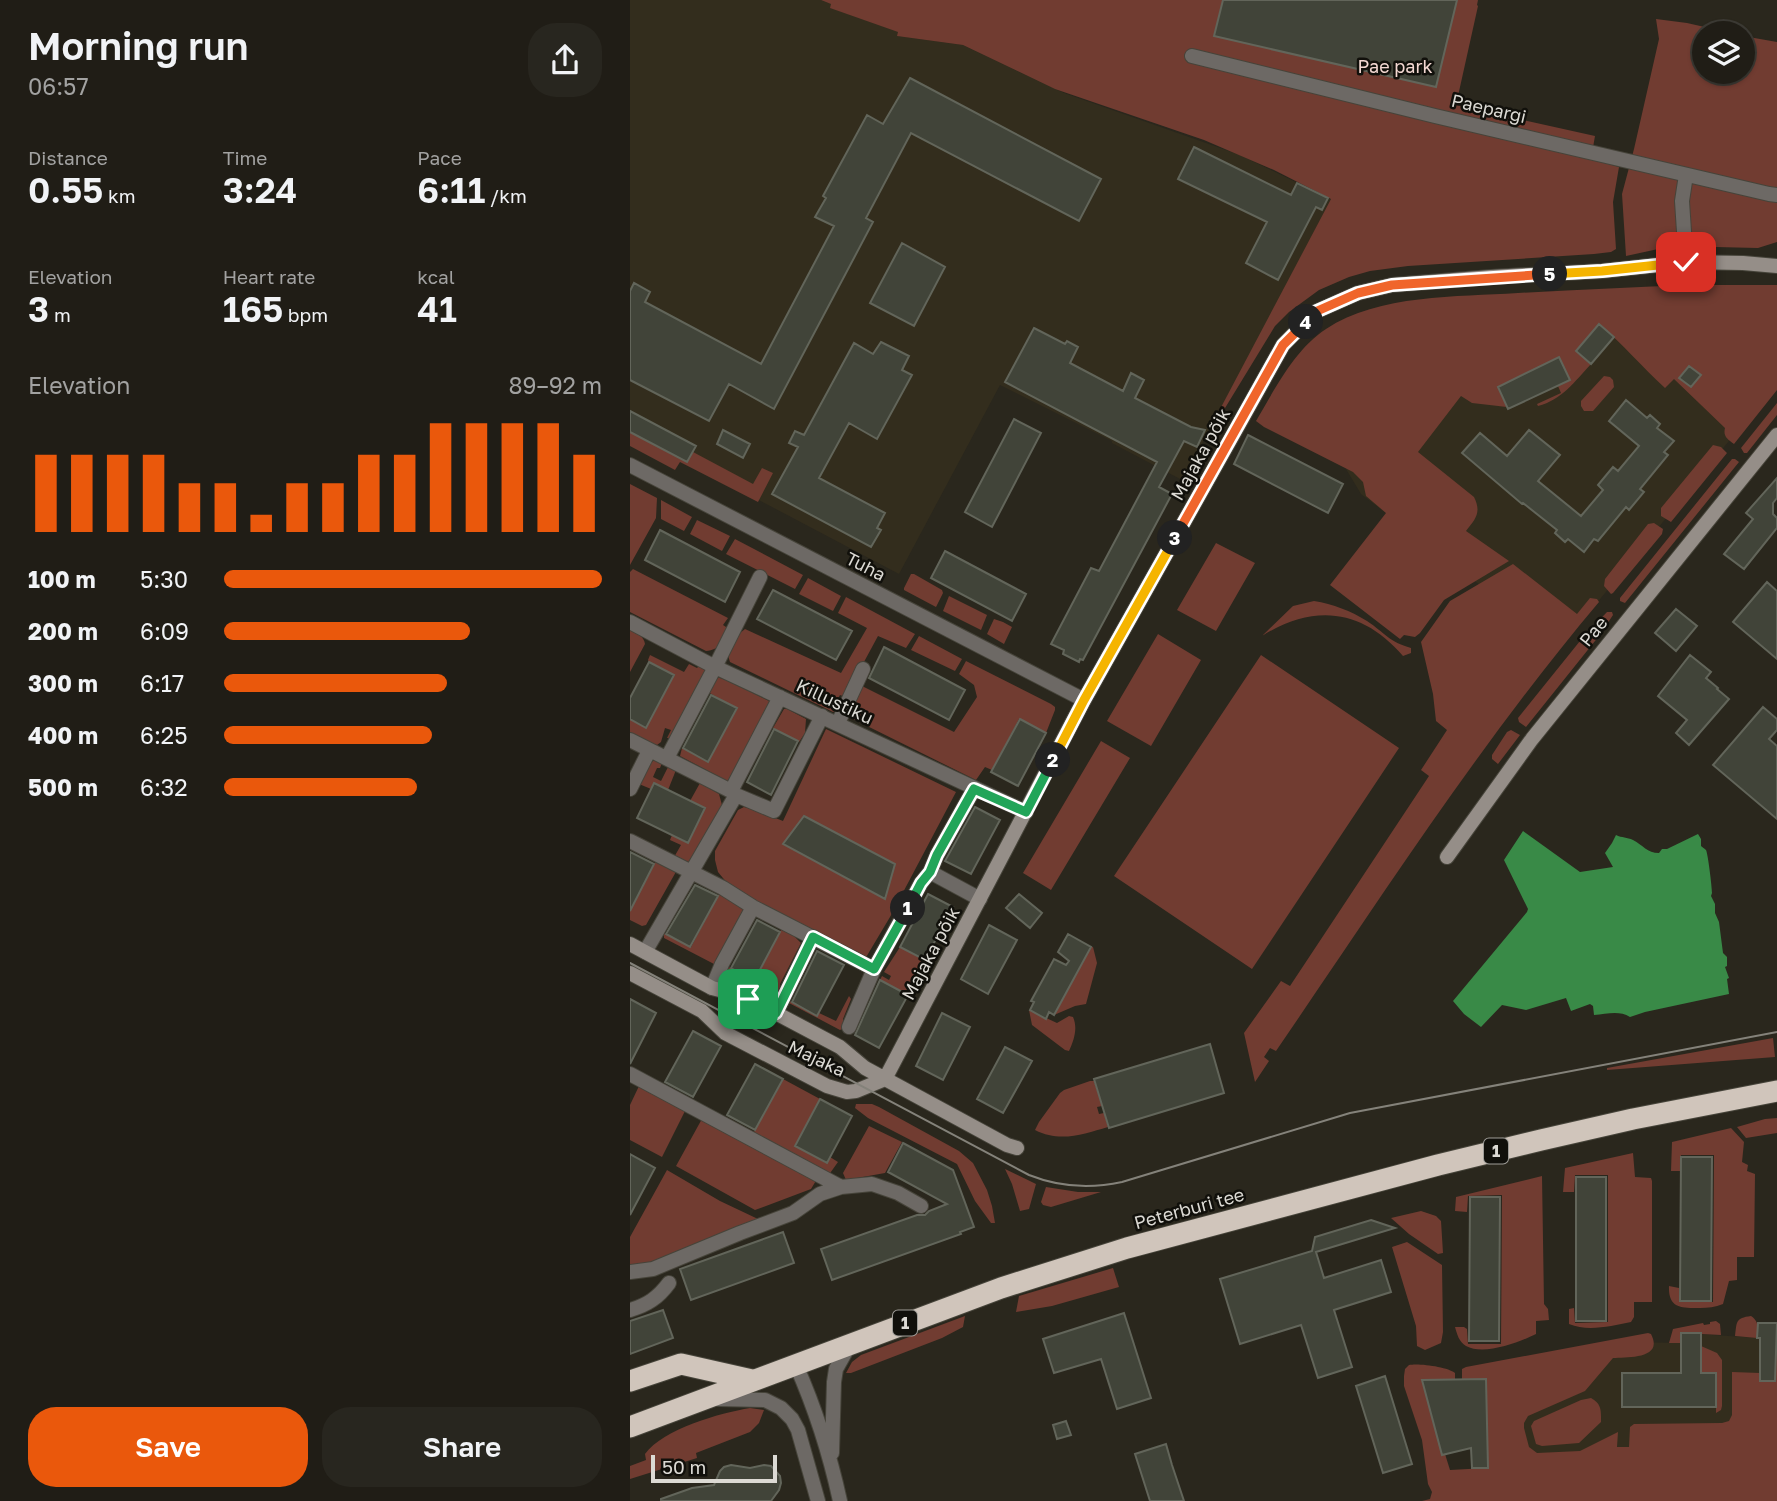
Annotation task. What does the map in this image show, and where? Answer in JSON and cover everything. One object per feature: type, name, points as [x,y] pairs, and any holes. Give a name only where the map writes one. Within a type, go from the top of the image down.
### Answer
[{"type":"highway","name":"Peterburi tee","points":[[630,1427],[1001,1288],[1127,1248],[1541,1140],[1777,1091]]},
{"type":"highway","points":[[630,1381],[681,1364],[752,1380]]},
{"type":"highway","points":[[630,1389],[653,1373]]},
{"type":"street","name":"Paepargi","points":[[1192,56],[1435,116],[1777,195]]},
{"type":"street","points":[[1686,175],[1682,201],[1686,262]]},
{"type":"street","name":"Majaka põik","points":[[1743,263],[1777,257]]},
{"type":"street","name":"Majaka põik","points":[[884,1079],[1084,700],[1283,345],[1315,312],[1358,293],[1392,285],[1602,271],[1686,262],[1777,266]]},
{"type":"street","name":"Pae","points":[[1447,857],[1532,739],[1777,435]]},
{"type":"street","name":"Tuha","points":[[630,465],[1084,700]]},
{"type":"street","points":[[667,758],[760,577]]},
{"type":"street","name":"Killustiku","points":[[630,622],[715,667],[1026,812]]},
{"type":"street","points":[[838,723],[863,669]]},
{"type":"street","points":[[635,951],[691,873],[734,793],[780,697]]},
{"type":"street","points":[[630,740],[774,811],[822,716]]},
{"type":"street","points":[[630,789],[649,751]]},
{"type":"street","points":[[849,1027],[874,969],[974,789]]},
{"type":"street","points":[[630,842],[723,888],[753,907],[874,969]]},
{"type":"street","points":[[930,872],[980,899]]},
{"type":"street","points":[[712,988],[753,907]]},
{"type":"street","points":[[776,1013],[813,937]]},
{"type":"street","name":"Majaka","points":[[635,951],[712,988],[742,996],[776,1013],[840,1047],[864,1068],[1017,1148]]},
{"type":"street","name":"Majaka","points":[[630,973],[702,1011],[724,1033],[827,1086],[847,1092],[856,1091],[884,1079]]},
{"type":"street","points":[[632,1081],[841,1187]]},
{"type":"street","points":[[630,1272],[653,1269],[793,1213],[820,1194],[841,1187],[872,1184],[898,1193],[921,1206]]},
{"type":"street","points":[[630,1310],[647,1305],[661,1295],[669,1283]]},
{"type":"street","points":[[833,1465],[836,1369],[852,1342]]},
{"type":"street","points":[[796,1365],[833,1465],[840,1501]]},
{"type":"street","points":[[699,1399],[765,1400],[781,1408],[798,1430],[818,1501]]},
{"type":"shaded area","points":[[630,0],[821,0],[832,4],[831,8],[899,32],[898,36],[963,45],[1064,93],[1240,155],[1331,199],[1182,480],[1112,441],[1000,385],[899,574],[630,432]]},
{"type":"shaded area","points":[[1742,289],[1777,382],[1561,647],[1361,494],[1346,469],[1477,306]]},
{"type":"shaded area","points":[[1523,831],[1580,872],[1613,867],[1605,853],[1616,835],[1631,839],[1648,850],[1659,853],[1662,849],[1698,834],[1708,858],[1711,896],[1719,922],[1723,953],[1727,957],[1725,967],[1729,978],[1729,994],[1630,1017],[1617,1013],[1594,1015],[1593,1006],[1590,1004],[1571,1011],[1566,998],[1526,1010],[1502,1005],[1481,1027],[1464,1014],[1453,1001],[1528,909],[1504,860]]},
{"type":"shaded area","points":[[1681,1333],[1760,1338],[1760,1381],[1775,1458],[1488,1465],[1523,1370],[1523,1362],[1546,1362],[1556,1356],[1631,1342],[1680,1343]]},
{"type":"green space","name":"Pae park","points":[[821,0],[1478,0],[1456,105],[1595,136],[1592,153],[1602,162],[1619,167],[1613,202],[1616,249],[1594,254],[1408,266],[1349,277],[1319,290],[1275,326],[1222,413],[1218,413],[1331,199],[1274,170],[1204,140],[1055,89],[963,45],[897,36],[898,32],[830,8],[831,4]]},
{"type":"green space","points":[[1656,19],[1692,24],[1692,84],[1755,84],[1755,38],[1777,42],[1777,242],[1758,248],[1672,246],[1626,256],[1622,194],[1659,39]]},
{"type":"green space","points":[[1694,285],[1777,285],[1777,390],[1734,444],[1726,437],[1725,428],[1674,379],[1665,388],[1599,324],[1576,351],[1591,364],[1561,395],[1547,403],[1537,404],[1561,393],[1558,386],[1570,380],[1559,357],[1498,387],[1507,407],[1472,403],[1461,396],[1418,452],[1474,497],[1477,512],[1466,531],[1509,561],[1444,600],[1415,637],[1404,635],[1400,639],[1330,585],[1386,513],[1366,496],[1363,482],[1353,472],[1256,421],[1286,371],[1315,338],[1326,329],[1370,309],[1419,299]]},
{"type":"green space","points":[[1604,376],[1613,380],[1614,387],[1593,411],[1584,411],[1581,401]]},
{"type":"green space","points":[[1777,403],[1777,415],[1747,453],[1744,453],[1741,448]]},
{"type":"green space","points":[[630,432],[687,462],[693,452],[753,484],[762,468],[773,473],[758,502],[680,462],[675,470],[630,446]]},
{"type":"green space","points":[[1713,445],[1721,447],[1727,453],[1671,522],[1661,516],[1661,508]]},
{"type":"green space","points":[[1732,459],[1739,462],[1625,603],[1620,601],[1620,598]]},
{"type":"green space","points":[[630,484],[657,498],[656,518],[630,565]]},
{"type":"green space","points":[[661,500],[692,517],[684,531],[661,519]]},
{"type":"green space","points":[[697,520],[730,536],[722,551],[690,534]]},
{"type":"green space","points":[[1654,523],[1663,529],[1662,534],[1611,594],[1604,586],[1605,579],[1648,524]]},
{"type":"green space","points":[[735,539],[803,575],[795,589],[726,554]]},
{"type":"green space","points":[[1216,543],[1255,563],[1216,631],[1177,610]]},
{"type":"green space","points":[[1513,564],[1577,614],[1590,598],[1599,602],[1472,766],[1276,1051],[1270,1048],[1264,1057],[1269,1061],[1255,1082],[1244,1033],[1281,981],[1290,986],[1429,776],[1421,770],[1447,730],[1436,721],[1421,642],[1450,601]]},
{"type":"green space","points":[[633,569],[728,618],[723,625],[729,629],[721,644],[706,651],[630,612],[630,572]]},
{"type":"green space","points":[[911,574],[942,590],[936,607],[904,590]]},
{"type":"green space","points":[[808,578],[841,596],[833,611],[799,594]]},
{"type":"green space","points":[[949,596],[987,615],[981,630],[943,611]]},
{"type":"green space","points":[[846,597],[915,634],[906,648],[878,636],[845,697],[840,695],[837,700],[842,703],[837,710],[833,712],[730,662],[732,644],[745,629],[841,673],[867,628],[838,613]]},
{"type":"green space","points":[[1314,601],[1361,617],[1392,640],[1411,648],[1411,653],[1403,656],[1388,640],[1371,628],[1355,620],[1337,616],[1319,615],[1300,619],[1281,625],[1262,636],[1293,606]]},
{"type":"green space","points":[[1607,612],[1612,612],[1613,615],[1599,636],[1526,727],[1519,722],[1518,718],[1584,636]]},
{"type":"green space","points":[[994,619],[1012,627],[1004,644],[987,634]]},
{"type":"green space","points":[[630,630],[642,637],[645,644],[630,672]]},
{"type":"green space","points":[[1158,634],[1201,660],[1151,746],[1107,721]]},
{"type":"green space","points":[[919,636],[962,659],[955,671],[911,650]]},
{"type":"green space","points":[[650,655],[684,672],[689,664],[705,669],[705,675],[670,738],[667,738],[671,730],[665,728],[661,742],[657,745],[630,732],[630,719],[646,728],[674,675],[649,662]]},
{"type":"green space","points":[[1261,655],[1399,748],[1252,969],[1114,876]]},
{"type":"green space","points":[[966,661],[1055,707],[1046,733],[1019,719],[992,770],[985,767],[976,780],[849,717],[848,713],[862,686],[954,732],[977,697],[974,685],[959,674]]},
{"type":"green space","points":[[717,677],[769,701],[732,781],[727,781],[680,756],[682,748],[708,761],[737,709],[708,692]]},
{"type":"green space","points":[[784,709],[806,719],[805,733],[799,742],[773,728]]},
{"type":"green space","points":[[826,729],[956,792],[865,959],[748,897],[727,883],[718,872],[715,860],[715,851],[738,810],[744,807],[783,821]]},
{"type":"green space","points":[[1511,730],[1520,735],[1498,764],[1492,759],[1492,755]]},
{"type":"green space","points":[[1101,741],[1130,758],[1051,890],[1023,873]]},
{"type":"green space","points":[[657,760],[662,763],[653,777],[661,781],[668,767],[676,770],[668,790],[654,783],[651,789],[639,784],[647,767]]},
{"type":"green space","points":[[700,783],[719,794],[722,805],[687,864],[673,859],[681,845],[670,840],[672,835],[688,843],[705,808],[690,801]]},
{"type":"green space","points":[[656,861],[677,870],[646,925],[642,926],[630,920],[630,911]]},
{"type":"green space","points":[[722,893],[744,909],[717,964],[664,938],[664,933],[691,947],[719,894]]},
{"type":"green space","points":[[782,928],[801,943],[780,984],[781,991],[778,996],[727,971],[727,966],[754,981]]},
{"type":"green space","points":[[900,947],[924,960],[905,993],[880,980],[882,976],[889,980],[891,976],[884,972]]},
{"type":"green space","points":[[1091,947],[1097,963],[1086,1004],[1054,1015]]},
{"type":"green space","points":[[849,996],[851,999],[843,1019],[844,1028],[840,1030],[788,1000],[817,1016],[819,1013],[836,1021]]},
{"type":"green space","points":[[1029,1010],[1057,1023],[1069,1016],[1073,1017],[1075,1034],[1069,1051],[1032,1025]]},
{"type":"green space","points":[[1773,1038],[1775,1057],[1607,1070],[1607,1068]]},
{"type":"green space","points":[[783,1079],[820,1099],[796,1146],[826,1163],[830,1157],[838,1162],[828,1176],[724,1122],[726,1117],[754,1132]]},
{"type":"green space","points":[[1094,1081],[1102,1106],[1097,1107],[1099,1114],[1104,1113],[1108,1127],[1063,1137],[1035,1130],[1060,1093]]},
{"type":"green space","points":[[639,1086],[685,1111],[662,1157],[630,1140],[630,1105]]},
{"type":"green space","points":[[856,1104],[879,1107],[959,1151],[973,1163],[987,1190],[995,1223],[991,1223],[975,1201],[957,1164],[868,1118],[855,1108]]},
{"type":"green space","points":[[703,1117],[817,1179],[811,1189],[755,1210],[676,1166]]},
{"type":"green space","points":[[1777,1118],[1777,1133],[1746,1138],[1737,1127],[1765,1119]]},
{"type":"green space","points":[[869,1126],[902,1142],[885,1173],[846,1180],[843,1173]]},
{"type":"green space","points":[[1731,1128],[1744,1142],[1742,1162],[1748,1165],[1747,1171],[1755,1174],[1754,1257],[1737,1257],[1737,1280],[1729,1281],[1723,1304],[1706,1308],[1677,1306],[1669,1294],[1669,1286],[1679,1288],[1680,1302],[1713,1302],[1714,1155],[1681,1155],[1680,1171],[1671,1171],[1672,1142]]},
{"type":"green space","points":[[1633,1153],[1635,1177],[1651,1178],[1652,1181],[1652,1302],[1634,1302],[1634,1317],[1631,1322],[1592,1328],[1569,1324],[1569,1309],[1574,1308],[1575,1323],[1608,1322],[1608,1175],[1575,1175],[1574,1192],[1563,1192],[1565,1168]]},
{"type":"green space","points":[[1005,1169],[1036,1184],[1029,1209],[1020,1211]]},
{"type":"green space","points":[[667,1170],[720,1201],[758,1219],[661,1260],[630,1266],[630,1237]]},
{"type":"green space","points":[[1542,1176],[1544,1304],[1548,1309],[1549,1320],[1536,1321],[1536,1334],[1512,1344],[1492,1349],[1466,1346],[1460,1340],[1455,1327],[1467,1329],[1468,1344],[1501,1344],[1502,1195],[1468,1196],[1467,1212],[1455,1211],[1456,1197]]},
{"type":"green space","points":[[1046,1187],[1101,1192],[1051,1207],[1041,1202]]},
{"type":"green space","points":[[1421,1211],[1436,1216],[1441,1221],[1443,1253],[1438,1254],[1391,1218]]},
{"type":"green space","points":[[1407,1242],[1442,1265],[1441,1343],[1425,1350],[1417,1346],[1416,1326],[1392,1247]]},
{"type":"green space","points":[[1113,1268],[1119,1287],[1052,1306],[1016,1312],[1019,1296]]},
{"type":"green space","points":[[965,1316],[963,1327],[942,1338],[846,1373],[852,1362],[861,1355]]},
{"type":"green space","points":[[1751,1316],[1757,1323],[1757,1338],[1735,1336],[1738,1322]]},
{"type":"green space","points":[[1716,1321],[1720,1324],[1721,1335],[1681,1333],[1681,1343],[1669,1343],[1673,1329]]},
{"type":"green space","points":[[1648,1333],[1654,1342],[1649,1352],[1635,1357],[1613,1358],[1585,1391],[1528,1416],[1524,1428],[1529,1447],[1537,1453],[1580,1451],[1618,1432],[1617,1447],[1629,1447],[1630,1427],[1634,1424],[1729,1421],[1732,1415],[1732,1372],[1760,1373],[1760,1381],[1775,1381],[1777,1338],[1777,1501],[1422,1501],[1430,1499],[1432,1492],[1428,1484],[1422,1440],[1404,1386],[1405,1369],[1409,1365],[1433,1366],[1455,1373],[1455,1380],[1422,1380],[1442,1454],[1445,1454],[1450,1470],[1487,1468],[1486,1379],[1462,1379],[1462,1369]]},
{"type":"green space","points":[[1701,1346],[1717,1353],[1722,1360],[1722,1406],[1716,1413],[1716,1374],[1701,1373]]},
{"type":"green space","points":[[1591,1398],[1599,1405],[1601,1422],[1579,1443],[1542,1446],[1536,1444],[1531,1426],[1534,1421]]},
{"type":"green space","points":[[750,1408],[764,1410],[759,1423],[750,1432],[696,1453],[697,1458],[630,1479],[630,1466],[646,1460],[645,1454],[665,1437],[708,1418]]},
{"type":"building","points":[[1223,0],[1457,0],[1436,87],[1214,36]]},
{"type":"building","points":[[910,78],[1101,179],[1079,221],[911,133],[866,218],[873,222],[774,409],[729,384],[709,421],[630,380],[630,291],[634,283],[650,292],[645,302],[761,364],[834,226],[815,217],[826,198],[823,196],[867,115],[883,124]]},
{"type":"building","points":[[1194,147],[1291,195],[1297,183],[1328,198],[1322,210],[1316,207],[1278,280],[1246,263],[1267,222],[1178,179]]},
{"type":"building","points":[[902,243],[945,267],[914,326],[870,303]]},
{"type":"building","points":[[1599,324],[1614,337],[1591,364],[1576,351]]},
{"type":"building","points":[[1034,328],[1065,344],[1067,341],[1078,347],[1070,363],[1123,391],[1131,373],[1144,380],[1135,398],[1191,427],[1205,430],[1197,447],[1184,441],[1159,487],[1172,494],[1083,660],[1080,659],[1079,662],[1051,644],[1091,568],[1099,571],[1157,462],[1005,382]]},
{"type":"building","points":[[881,342],[909,356],[902,370],[912,375],[877,439],[849,423],[819,478],[885,513],[877,528],[881,530],[871,547],[772,494],[798,447],[789,443],[795,431],[804,435],[854,343],[873,354]]},
{"type":"building","points":[[1559,357],[1570,380],[1508,409],[1498,387]]},
{"type":"building","points":[[1689,366],[1701,375],[1691,387],[1679,378]]},
{"type":"building","points":[[1626,400],[1647,418],[1650,415],[1660,424],[1657,428],[1674,441],[1664,452],[1668,455],[1640,489],[1644,492],[1629,510],[1626,507],[1598,541],[1594,539],[1584,552],[1568,539],[1565,542],[1555,533],[1557,530],[1462,453],[1480,433],[1507,456],[1529,430],[1560,455],[1538,481],[1581,516],[1603,490],[1598,485],[1613,467],[1618,471],[1639,446],[1609,421]]},
{"type":"building","points":[[630,411],[696,446],[687,462],[630,432]]},
{"type":"building","points":[[1014,419],[1041,433],[992,527],[965,512]]},
{"type":"building","points":[[723,430],[750,444],[743,458],[717,444]]},
{"type":"building","points":[[1248,435],[1343,484],[1328,513],[1234,464]]},
{"type":"building","points":[[1777,478],[1777,498],[1773,503],[1773,514],[1777,518],[1777,528],[1744,569],[1724,554],[1753,519],[1746,513]]},
{"type":"building","points":[[660,530],[740,572],[725,602],[645,560]]},
{"type":"building","points":[[945,551],[1026,594],[1012,621],[931,578]]},
{"type":"building","points":[[1767,582],[1777,591],[1777,659],[1733,622]]},
{"type":"building","points":[[773,590],[852,631],[836,660],[757,619]]},
{"type":"building","points":[[1676,609],[1697,626],[1676,651],[1655,633]]},
{"type":"building","points":[[884,647],[965,690],[949,720],[869,678]]},
{"type":"building","points":[[1690,655],[1711,672],[1706,678],[1729,699],[1689,745],[1676,733],[1687,720],[1658,696]]},
{"type":"building","points":[[649,662],[674,675],[646,728],[630,719],[630,698]]},
{"type":"building","points":[[711,695],[737,708],[708,762],[683,748]]},
{"type":"building","points":[[1763,707],[1777,719],[1777,730],[1769,739],[1777,746],[1777,819],[1713,765]]},
{"type":"building","points":[[1020,719],[1046,733],[1018,786],[991,772]]},
{"type":"building","points":[[774,729],[798,741],[771,795],[747,782]]},
{"type":"building","points":[[654,783],[705,808],[688,843],[637,818]]},
{"type":"building","points":[[975,807],[1000,820],[971,874],[945,861]]},
{"type":"building","points":[[804,816],[895,864],[885,899],[783,844]]},
{"type":"building","points":[[630,852],[654,864],[630,911]]},
{"type":"building","points":[[695,885],[718,896],[690,947],[666,934]]},
{"type":"building","points":[[928,894],[953,907],[925,960],[900,947]]},
{"type":"building","points":[[1019,894],[1042,913],[1030,928],[1006,908]]},
{"type":"building","points":[[757,920],[780,932],[754,981],[731,968]]},
{"type":"building","points":[[989,925],[1017,940],[988,994],[961,979]]},
{"type":"building","points":[[1068,934],[1091,947],[1054,1015],[1049,1012],[1046,1019],[1030,1010],[1034,1002],[1031,1001],[1054,959],[1066,965],[1069,961],[1058,952]]},
{"type":"building","points":[[817,951],[844,965],[817,1016],[792,1002]]},
{"type":"building","points":[[880,980],[908,995],[879,1048],[855,1035]]},
{"type":"building","points":[[630,999],[656,1013],[630,1064]]},
{"type":"building","points":[[942,1013],[970,1027],[943,1080],[916,1066]]},
{"type":"building","points":[[693,1031],[721,1046],[693,1097],[665,1082]]},
{"type":"building","points":[[1210,1044],[1224,1093],[1109,1128],[1094,1079]]},
{"type":"building","points":[[1005,1047],[1032,1061],[1003,1113],[977,1099]]},
{"type":"building","points":[[755,1064],[783,1079],[755,1130],[727,1115]]},
{"type":"building","points":[[820,1099],[852,1116],[827,1163],[795,1146]]},
{"type":"building","points":[[903,1143],[953,1170],[974,1227],[832,1280],[821,1249],[917,1215],[925,1215],[947,1204],[888,1172]]},
{"type":"building","points":[[630,1154],[655,1168],[630,1215]]},
{"type":"building","points":[[1681,1157],[1712,1157],[1711,1301],[1680,1301]]},
{"type":"building","points":[[1576,1177],[1606,1177],[1606,1321],[1576,1321]]},
{"type":"building","points":[[1470,1197],[1500,1197],[1499,1341],[1469,1341]]},
{"type":"building","points":[[1371,1220],[1395,1228],[1316,1252],[1324,1278],[1381,1260],[1391,1292],[1334,1310],[1352,1367],[1318,1378],[1301,1325],[1240,1344],[1220,1279],[1312,1251],[1315,1237]]},
{"type":"building","points":[[783,1232],[794,1263],[691,1300],[680,1269]]},
{"type":"building","points":[[663,1310],[673,1338],[630,1354],[630,1321]]},
{"type":"building","points":[[1124,1313],[1151,1398],[1117,1409],[1101,1359],[1054,1373],[1043,1339]]},
{"type":"building","points":[[1758,1323],[1777,1323],[1775,1381],[1760,1381]]},
{"type":"building","points":[[1681,1333],[1701,1333],[1701,1373],[1716,1373],[1716,1407],[1622,1407],[1622,1373],[1681,1373]]},
{"type":"building","points":[[1385,1376],[1412,1464],[1383,1473],[1356,1386]]},
{"type":"building","points":[[1486,1379],[1488,1468],[1472,1468],[1471,1448],[1442,1455],[1422,1380]]},
{"type":"building","points":[[1066,1421],[1071,1435],[1057,1439],[1053,1425]]},
{"type":"building","points":[[1166,1444],[1184,1501],[1150,1501],[1135,1454]]},
{"type":"building","points":[[731,1465],[750,1468],[771,1466],[780,1476],[779,1490],[771,1501],[661,1501],[692,1488],[714,1485],[720,1471]]},
{"type":"tram line","points":[[630,963],[1029,1175],[1075,1186],[1122,1182],[1350,1113],[1777,1032]]},
{"type":"route","points":[[748,999],[776,1013],[813,937],[874,969],[974,789],[1026,812],[1084,700],[1283,345],[1315,312],[1358,293],[1392,285],[1602,271],[1686,262]]}]
